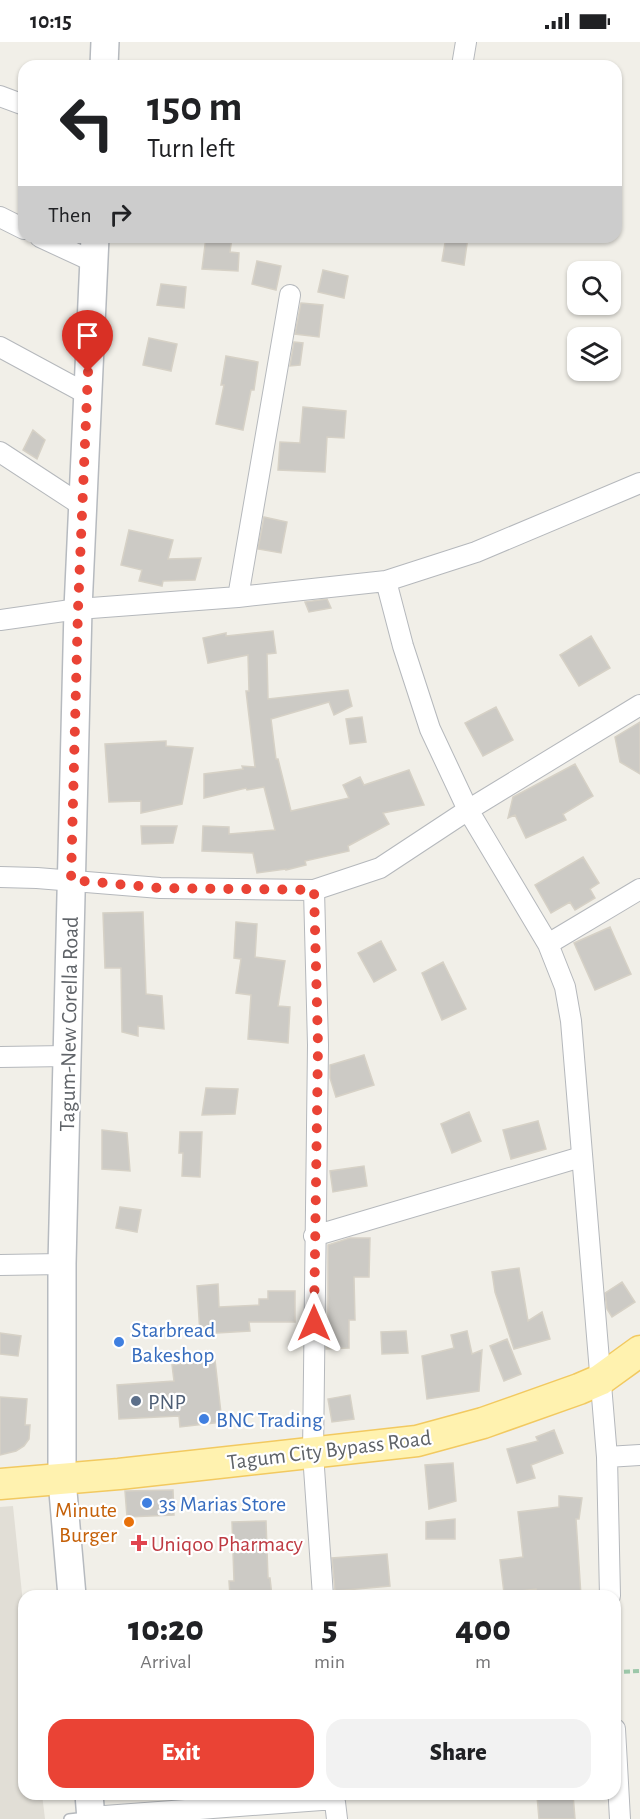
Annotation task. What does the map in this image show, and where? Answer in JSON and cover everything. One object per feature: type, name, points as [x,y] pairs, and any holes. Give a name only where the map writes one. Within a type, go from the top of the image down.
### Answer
[{"type":"main road","points":[[104,60],[105,42]]},
{"type":"main road","name":"Tagum-New Corella Road","points":[[71,1590],[62,1480],[62,1264],[81,505],[95,250]]},
{"type":"main road","name":"Tagum City Bypass Road","points":[[0,1484],[62,1480],[417,1441],[492,1420],[600,1380],[640,1351]]},
{"type":"street","points":[[463,60],[466,42]]},
{"type":"street","points":[[0,96],[18,103]]},
{"type":"street","points":[[0,217],[18,226]]},
{"type":"street","points":[[65,243],[95,250]]},
{"type":"street","points":[[238,597],[290,295]]},
{"type":"street","points":[[0,347],[87,394]]},
{"type":"street","points":[[0,452],[81,505]]},
{"type":"street","points":[[0,620],[78,609],[238,597],[386,581],[476,552],[640,483]]},
{"type":"street","points":[[386,581],[403,646],[430,729],[468,810],[548,944],[565,987],[571,1021],[607,1457],[610,1590]]},
{"type":"street","points":[[0,877],[71,880],[160,888],[314,890],[380,868],[468,810],[640,705]]},
{"type":"street","points":[[548,944],[640,889]]},
{"type":"street","points":[[314,890],[318,1045],[313,1454],[323,1590]]},
{"type":"street","points":[[0,1057],[67,1056]]},
{"type":"street","points":[[314,1236],[581,1157]]},
{"type":"street","points":[[0,1265],[62,1264]]},
{"type":"street","points":[[607,1457],[640,1455]]},
{"type":"street","points":[[85,1812],[284,1800]]},
{"type":"street","points":[[334,1800],[337,1819]]},
{"type":"street","points":[[619,1800],[620,1819]]},
{"type":"path","points":[[621,1672],[640,1671]]},
{"type":"shaded area","points":[[13,1506],[22,1590],[18,1590],[18,1800],[43,1800],[45,1819],[0,1819],[0,1507]]},
{"type":"building","points":[[205,243],[231,243],[230,252],[239,253],[238,271],[202,269]]},
{"type":"building","points":[[445,243],[467,243],[464,265],[442,261]]},
{"type":"building","points":[[257,261],[281,266],[276,290],[252,284]]},
{"type":"building","points":[[323,270],[348,276],[344,298],[318,292]]},
{"type":"building","points":[[161,284],[186,287],[184,308],[157,305]]},
{"type":"building","points":[[301,303],[323,305],[319,337],[295,334]]},
{"type":"building","points":[[149,338],[177,344],[171,371],[143,365]]},
{"type":"building","points":[[294,342],[303,343],[300,365],[290,366]]},
{"type":"building","points":[[226,356],[258,362],[254,390],[251,390],[243,430],[216,424],[224,385],[221,385]]},
{"type":"building","points":[[303,407],[346,411],[344,438],[327,437],[325,472],[278,470],[280,442],[300,443]]},
{"type":"building","points":[[33,430],[45,440],[37,459],[23,450]]},
{"type":"building","points":[[264,517],[287,522],[281,553],[258,549]]},
{"type":"building","points":[[129,530],[173,540],[168,559],[201,558],[195,580],[163,581],[162,586],[139,581],[142,570],[121,565]]},
{"type":"building","points":[[327,599],[331,608],[309,612],[305,602]]},
{"type":"building","points":[[273,631],[276,653],[267,654],[268,699],[348,690],[352,706],[334,715],[329,702],[271,719],[276,759],[278,759],[291,811],[349,798],[343,785],[360,777],[364,785],[409,770],[424,805],[383,813],[389,824],[348,846],[349,851],[305,861],[306,865],[286,870],[257,873],[253,853],[202,851],[203,826],[229,827],[229,834],[275,830],[264,787],[247,790],[246,788],[204,798],[204,774],[243,769],[242,766],[255,767],[246,691],[249,691],[248,655],[208,663],[203,638],[226,633],[226,636]]},
{"type":"building","points":[[591,636],[610,668],[579,686],[560,655]]},
{"type":"building","points":[[496,707],[513,740],[483,756],[465,723]]},
{"type":"building","points":[[362,717],[366,742],[350,744],[346,719]]},
{"type":"building","points":[[640,722],[640,774],[620,762],[615,737]]},
{"type":"building","points":[[166,741],[166,746],[193,748],[182,804],[141,813],[141,801],[109,802],[105,744]]},
{"type":"building","points":[[575,764],[593,796],[563,814],[566,820],[526,838],[515,815],[508,818],[513,797]]},
{"type":"building","points":[[141,826],[177,826],[173,843],[142,844]]},
{"type":"building","points":[[583,857],[599,883],[590,889],[595,898],[575,910],[570,902],[551,913],[535,885]]},
{"type":"building","points":[[143,912],[146,994],[162,996],[164,1029],[138,1026],[138,1036],[122,1032],[121,968],[105,968],[103,913]]},
{"type":"building","points":[[236,922],[257,924],[255,957],[285,961],[278,1006],[290,1007],[288,1043],[248,1039],[251,995],[236,993],[241,959],[234,958]]},
{"type":"building","points":[[610,927],[631,974],[595,990],[574,943]]},
{"type":"building","points":[[381,941],[396,970],[374,982],[358,953]]},
{"type":"building","points":[[443,962],[466,1009],[442,1020],[422,973]]},
{"type":"building","points":[[364,1055],[374,1085],[336,1097],[330,1078],[330,1065]]},
{"type":"building","points":[[206,1088],[238,1089],[235,1114],[202,1115]]},
{"type":"building","points":[[469,1112],[481,1141],[452,1153],[441,1124]]},
{"type":"building","points":[[538,1121],[546,1149],[511,1159],[503,1130]]},
{"type":"building","points":[[102,1130],[127,1133],[130,1171],[102,1169]]},
{"type":"building","points":[[180,1132],[202,1132],[200,1177],[182,1176],[183,1153],[179,1153]]},
{"type":"building","points":[[364,1166],[367,1186],[333,1192],[330,1171]]},
{"type":"building","points":[[120,1207],[141,1210],[137,1232],[116,1228]]},
{"type":"building","points":[[350,1238],[370,1238],[369,1277],[354,1277],[355,1320],[349,1320],[349,1348],[326,1349],[328,1245]]},
{"type":"building","points":[[519,1268],[528,1321],[542,1312],[550,1339],[514,1349],[495,1292],[492,1272]]},
{"type":"building","points":[[622,1282],[635,1302],[612,1317],[607,1309],[605,1293]]},
{"type":"building","points":[[218,1284],[219,1307],[259,1305],[259,1299],[268,1299],[268,1291],[295,1291],[295,1322],[249,1322],[250,1331],[200,1334],[197,1286]]},
{"type":"building","points":[[406,1331],[408,1353],[382,1354],[381,1332]]},
{"type":"building","points":[[467,1331],[472,1354],[482,1350],[479,1391],[427,1399],[422,1356],[454,1348],[451,1335]]},
{"type":"building","points":[[0,1333],[21,1336],[18,1356],[0,1354]]},
{"type":"building","points":[[507,1339],[521,1374],[504,1381],[490,1346]]},
{"type":"building","points":[[215,1360],[222,1422],[180,1427],[179,1416],[119,1419],[117,1385],[174,1381],[172,1365]]},
{"type":"building","points":[[350,1395],[354,1419],[332,1422],[328,1399]]},
{"type":"building","points":[[0,1397],[27,1399],[25,1425],[30,1425],[29,1439],[24,1446],[16,1451],[0,1455]]},
{"type":"building","points":[[554,1430],[563,1453],[531,1465],[535,1478],[517,1483],[507,1449],[538,1441],[536,1437]]},
{"type":"building","points":[[453,1463],[456,1501],[429,1509],[425,1465]]},
{"type":"building","points":[[173,1490],[174,1515],[127,1517],[125,1491]]},
{"type":"building","points":[[559,1496],[582,1498],[579,1519],[576,1519],[581,1590],[504,1590],[500,1560],[523,1557],[518,1512],[559,1507]]},
{"type":"building","points":[[455,1519],[455,1539],[426,1539],[426,1522]]},
{"type":"building","points":[[266,1521],[268,1578],[270,1578],[271,1590],[230,1590],[229,1581],[234,1581],[232,1522]]},
{"type":"building","points":[[387,1554],[390,1586],[335,1590],[332,1558]]},
{"type":"building","points":[[537,1800],[573,1800],[575,1819],[539,1819]]},
{"type":"place","name":"Starbread Bakeshop","points":[[119,1342]]},
{"type":"place","name":"PNP","points":[[136,1401]]},
{"type":"place","name":"BNC Trading","points":[[204,1419]]},
{"type":"place","name":"3s Marias Store","points":[[147,1503]]},
{"type":"place","name":"Minute Burger","points":[[129,1522]]},
{"type":"place","name":"Uniqoo Pharmacy","points":[[139,1543]]},
{"type":"route","points":[[88,372],[81,505],[71,880],[160,888],[314,890],[318,1045],[314,1323]]}]
